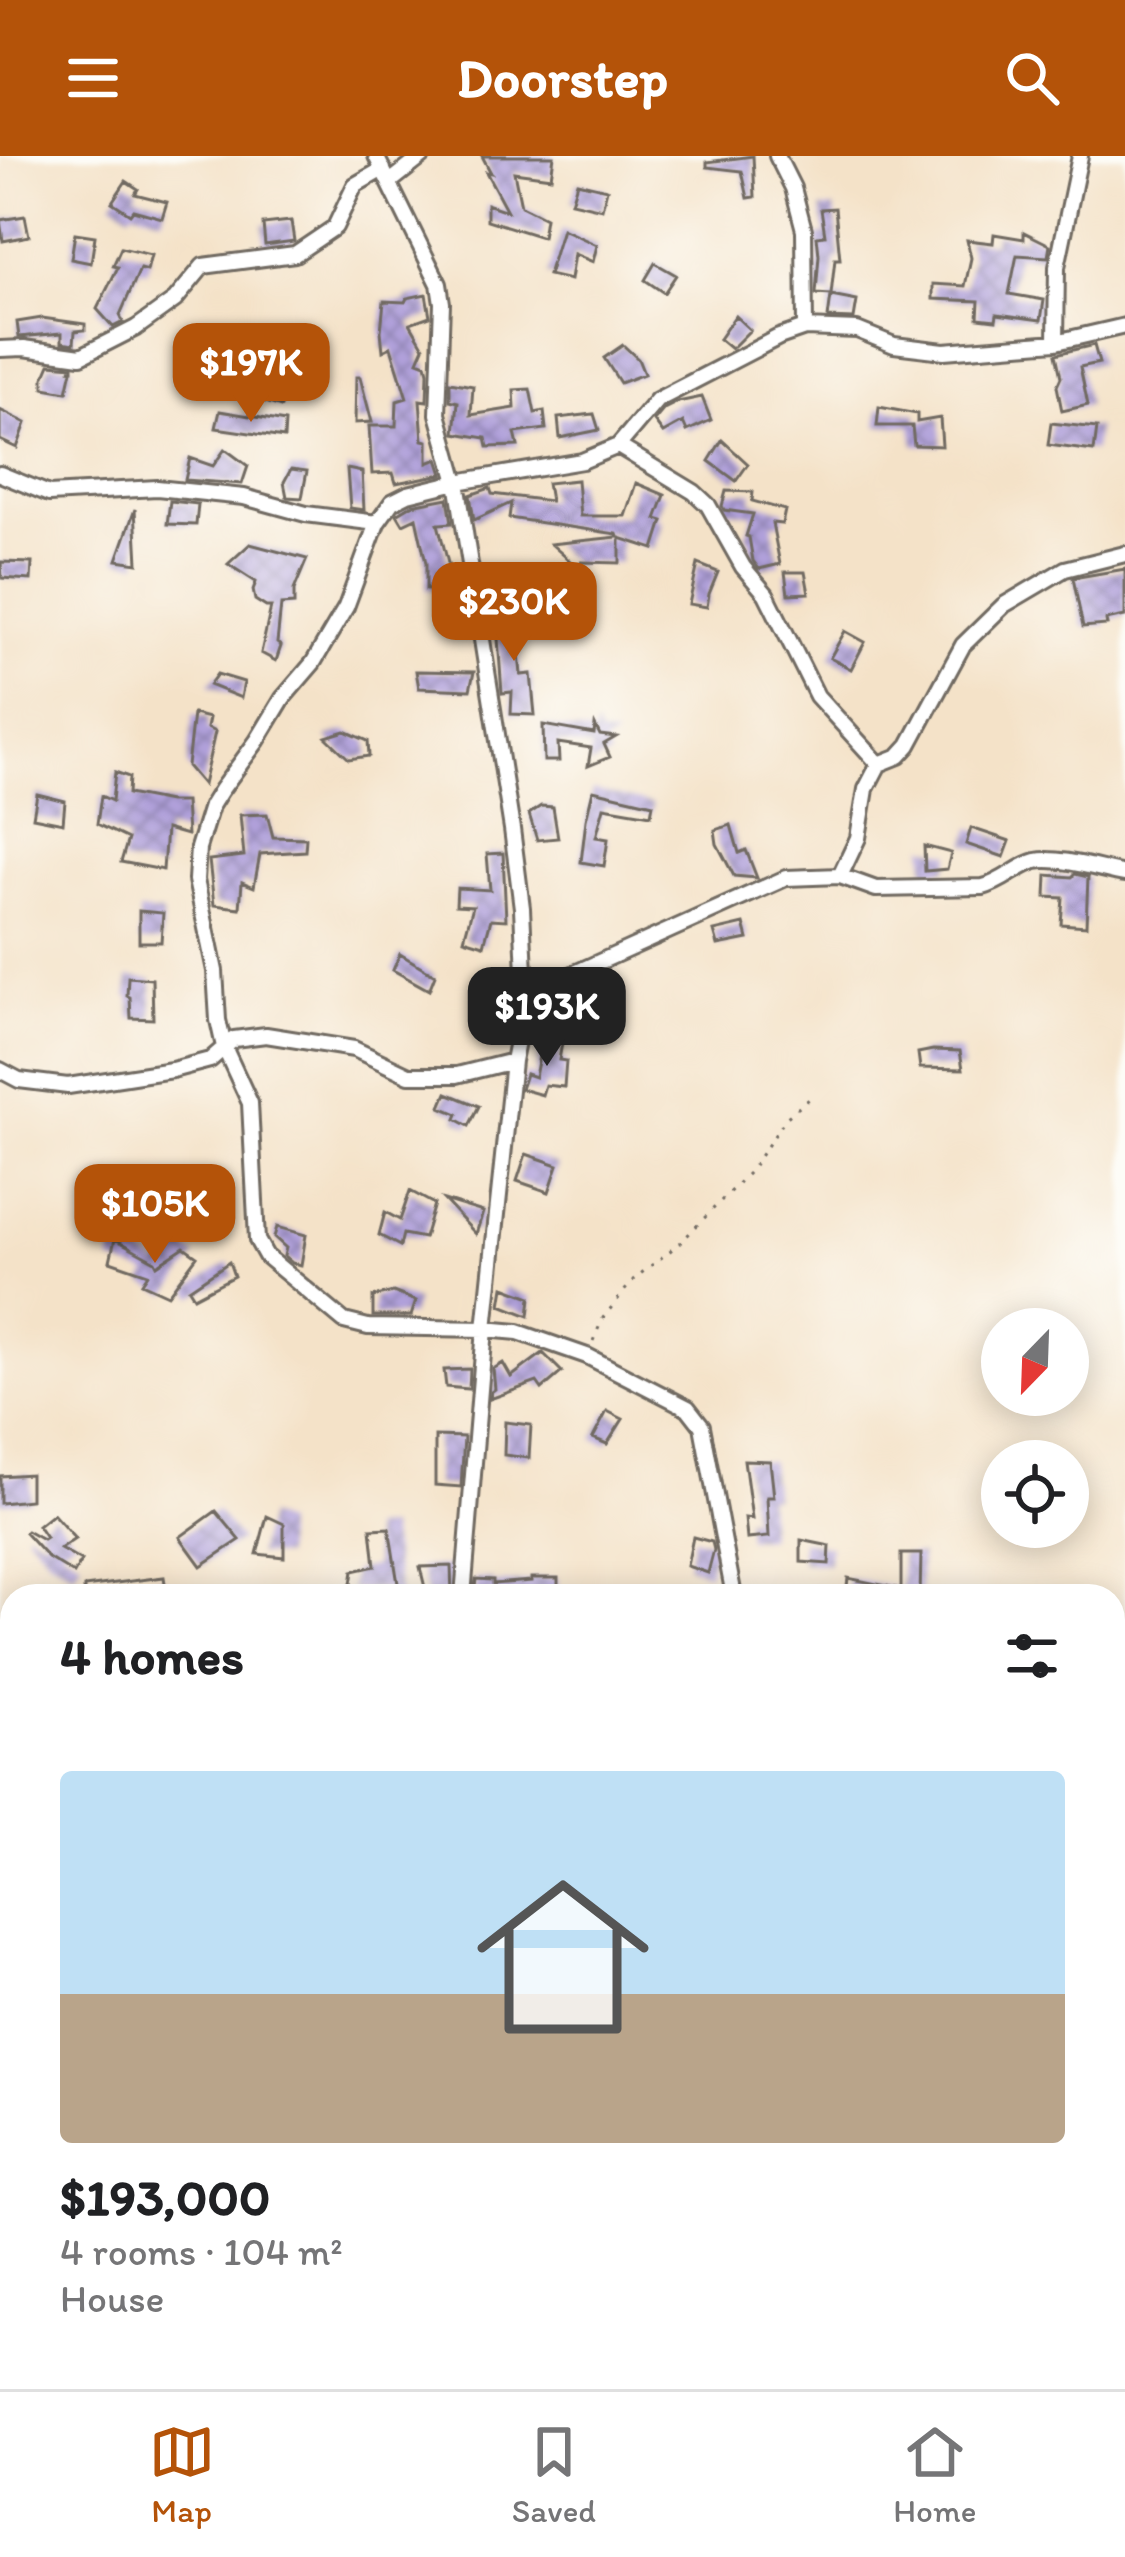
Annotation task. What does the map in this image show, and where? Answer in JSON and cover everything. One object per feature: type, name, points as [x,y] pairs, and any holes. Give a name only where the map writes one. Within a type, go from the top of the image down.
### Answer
[{"type":"street","points":[[0,349],[24,347],[81,356],[136,328],[175,300],[203,266],[296,254],[335,227],[356,185],[383,169],[422,156]]},
{"type":"street","points":[[777,156],[793,188],[804,230],[805,328]]},
{"type":"street","points":[[1056,342],[1057,267],[1079,156]]},
{"type":"street","points":[[383,169],[440,284],[438,414],[457,482],[522,908],[526,995],[513,1061],[464,1584]]},
{"type":"street","points":[[732,1584],[702,1426],[688,1408],[587,1356],[518,1332],[368,1327],[344,1321],[266,1256],[256,1240],[250,1102],[224,1047],[215,971],[196,880],[198,848],[211,806],[283,698],[314,663],[346,607],[377,523],[392,502],[457,482],[583,461],[618,446],[657,400],[778,337],[805,328],[856,330],[894,345],[944,351],[1056,342],[1125,326]]},
{"type":"street","points":[[618,446],[708,505],[743,567],[766,594],[817,696],[879,764]]},
{"type":"street","points":[[0,473],[49,494],[157,488],[244,497],[306,514],[377,523]]},
{"type":"street","points":[[840,876],[858,838],[866,789],[879,764],[899,756],[909,745],[963,645],[1004,604],[1065,569],[1125,554]]},
{"type":"street","points":[[526,995],[786,878],[840,876],[876,889],[983,887],[1035,861],[1125,874]]},
{"type":"street","points":[[0,1070],[19,1079],[68,1086],[172,1070],[210,1060],[234,1040],[266,1035],[354,1049],[409,1075],[457,1075],[513,1061]]},
{"type":"path","points":[[587,1356],[603,1318],[634,1279],[680,1243],[751,1171],[787,1117],[814,1095]]},
{"type":"building","points":[[482,156],[554,156],[551,177],[514,172],[521,206],[545,218],[542,237],[487,220],[487,204],[507,211]]},
{"type":"building","points":[[753,156],[755,197],[748,198],[742,171],[707,167],[707,162]]},
{"type":"building","points":[[126,181],[138,189],[135,194],[167,202],[162,218],[133,210],[130,214],[112,202]]},
{"type":"building","points":[[577,182],[607,189],[602,209],[571,202]]},
{"type":"building","points":[[835,208],[840,259],[835,259],[831,295],[816,294],[817,236],[825,235],[821,209]]},
{"type":"building","points":[[25,216],[29,236],[3,241],[0,220]]},
{"type":"building","points":[[291,221],[294,241],[265,245],[263,224]]},
{"type":"building","points":[[562,229],[597,245],[593,262],[574,254],[570,280],[548,275]]},
{"type":"building","points":[[1024,232],[1050,245],[1048,257],[1017,255],[1009,294],[1044,300],[1041,320],[997,314],[996,320],[978,318],[979,301],[933,299],[933,284],[965,286],[971,258],[967,240],[993,243],[994,234],[1024,239]]},
{"type":"building","points":[[75,233],[95,236],[91,263],[71,259]]},
{"type":"building","points":[[121,248],[151,255],[147,271],[140,269],[120,315],[123,322],[113,327],[97,309],[118,267],[113,266]]},
{"type":"building","points":[[655,263],[676,275],[664,293],[645,280]]},
{"type":"building","points":[[426,294],[430,316],[410,323],[424,347],[418,361],[426,364],[428,372],[427,401],[420,400],[428,463],[438,459],[443,474],[396,483],[393,473],[372,474],[369,426],[396,426],[397,401],[407,398],[391,347],[383,351],[384,301],[405,302]]},
{"type":"building","points":[[831,296],[857,301],[854,319],[828,318]]},
{"type":"building","points":[[735,316],[750,330],[731,349],[719,339]]},
{"type":"building","points":[[42,318],[85,324],[85,330],[75,331],[74,344],[62,342],[62,333],[19,337],[17,322]]},
{"type":"building","points":[[623,345],[638,359],[644,374],[620,383],[604,358]]},
{"type":"building","points":[[1094,345],[1099,363],[1080,367],[1088,405],[1062,411],[1056,354]]},
{"type":"building","points":[[226,349],[295,359],[281,407],[266,402],[274,377],[251,371],[238,392],[215,384]]},
{"type":"building","points":[[50,364],[73,366],[67,392],[44,388]]},
{"type":"building","points":[[356,377],[360,377],[372,422],[355,423]]},
{"type":"building","points":[[450,382],[473,386],[471,415],[515,408],[514,390],[530,389],[535,413],[544,411],[546,429],[515,433],[518,446],[488,447],[486,438],[455,433],[458,402],[450,400]]},
{"type":"building","points":[[702,397],[711,420],[687,431],[683,422],[663,433],[654,421],[678,402]]},
{"type":"building","points":[[879,407],[917,414],[917,422],[940,418],[942,446],[914,445],[912,426],[877,426]]},
{"type":"building","points":[[0,410],[26,423],[17,448],[0,440]]},
{"type":"building","points":[[220,411],[285,422],[284,438],[216,428]]},
{"type":"building","points":[[594,414],[599,430],[560,438],[558,418]]},
{"type":"building","points":[[1051,423],[1097,428],[1094,451],[1048,445]]},
{"type":"building","points":[[722,440],[748,464],[736,481],[709,461]]},
{"type":"building","points":[[225,449],[248,466],[242,484],[185,480],[190,458],[213,466]]},
{"type":"building","points":[[291,469],[307,471],[302,498],[287,497],[284,482]]},
{"type":"building","points":[[347,469],[362,472],[364,510],[350,508]]},
{"type":"building","points":[[577,480],[580,516],[625,516],[636,483],[665,495],[656,519],[663,521],[654,549],[620,538],[620,563],[581,562],[577,567],[551,544],[617,534],[509,518],[511,503],[474,520],[470,495],[490,488],[492,494],[550,501],[547,483]]},
{"type":"building","points":[[726,491],[753,492],[752,501],[785,510],[782,524],[772,523],[780,564],[759,569],[753,561],[746,536],[753,514],[724,510]]},
{"type":"building","points":[[448,498],[452,523],[438,524],[450,589],[426,590],[426,563],[416,518],[403,524],[397,514],[412,505]]},
{"type":"building","points":[[170,501],[198,504],[196,525],[167,524]]},
{"type":"building","points":[[135,509],[138,563],[117,560]]},
{"type":"building","points":[[250,544],[307,559],[294,590],[294,604],[281,605],[277,643],[281,646],[276,661],[261,653],[271,607],[255,600],[256,582],[228,564]]},
{"type":"building","points":[[1,562],[32,563],[31,580],[2,578]]},
{"type":"building","points":[[698,564],[718,572],[707,607],[689,604]]},
{"type":"building","points":[[1125,569],[1125,616],[1106,620],[1107,625],[1083,627],[1073,578]]},
{"type":"building","points":[[785,572],[805,572],[809,593],[788,594]]},
{"type":"building","points":[[496,611],[522,611],[521,634],[517,633],[521,675],[531,674],[535,715],[511,714],[512,692],[502,693]]},
{"type":"building","points":[[845,631],[865,642],[851,669],[830,658]]},
{"type":"building","points":[[416,671],[474,672],[470,690],[419,688]]},
{"type":"building","points":[[217,674],[244,682],[241,698],[209,685]]},
{"type":"building","points":[[193,714],[209,718],[207,728],[215,732],[203,785],[187,766]]},
{"type":"building","points":[[543,725],[594,734],[595,725],[600,735],[616,737],[604,744],[610,757],[588,766],[591,748],[558,743],[559,761],[544,761]]},
{"type":"building","points":[[345,731],[368,741],[369,756],[349,759],[326,737]]},
{"type":"building","points":[[115,772],[129,777],[128,794],[185,802],[187,835],[166,829],[163,870],[121,862],[128,839],[97,824],[101,796],[112,801]]},
{"type":"building","points":[[593,790],[653,804],[651,815],[604,807],[596,837],[608,839],[604,866],[581,862]]},
{"type":"building","points":[[37,794],[65,801],[63,823],[33,817]]},
{"type":"building","points":[[541,806],[553,807],[558,838],[537,840],[529,814]]},
{"type":"building","points":[[267,814],[273,837],[306,838],[305,851],[260,854],[254,887],[242,882],[240,908],[214,905],[209,860],[244,856],[240,815]]},
{"type":"building","points":[[731,825],[739,853],[746,850],[757,878],[734,876],[717,844],[715,830]]},
{"type":"building","points":[[971,828],[1010,841],[1004,857],[966,844]]},
{"type":"building","points":[[924,846],[951,853],[947,869],[925,871]]},
{"type":"building","points":[[503,853],[506,920],[491,919],[484,945],[464,939],[473,906],[456,905],[457,888],[490,890],[487,854]]},
{"type":"building","points":[[1047,875],[1088,877],[1086,926],[1061,924],[1063,898],[1046,897]]},
{"type":"building","points":[[139,911],[163,913],[161,942],[139,942]]},
{"type":"building","points":[[744,924],[748,939],[718,945],[714,931]]},
{"type":"building","points":[[400,954],[435,975],[429,990],[393,970]]},
{"type":"building","points":[[128,977],[152,979],[153,1019],[131,1018]]},
{"type":"building","points":[[542,1040],[562,1043],[559,1060],[566,1061],[564,1087],[545,1085],[542,1095],[521,1089],[526,1074],[535,1077]]},
{"type":"building","points":[[960,1051],[963,1069],[920,1068],[918,1053]]},
{"type":"building","points":[[447,1093],[479,1106],[469,1126],[456,1119],[458,1114],[441,1107]]},
{"type":"building","points":[[526,1154],[558,1165],[549,1192],[517,1181]]},
{"type":"building","points":[[410,1191],[434,1204],[424,1238],[403,1234],[400,1246],[379,1235],[385,1212],[400,1220]]},
{"type":"building","points":[[444,1200],[483,1212],[476,1234]]},
{"type":"building","points":[[277,1227],[306,1235],[301,1265],[284,1256],[286,1248],[274,1237]]},
{"type":"building","points":[[115,1239],[157,1265],[184,1247],[197,1256],[168,1295],[142,1283],[148,1274],[110,1261]]},
{"type":"building","points":[[229,1262],[234,1276],[194,1297],[189,1289]]},
{"type":"building","points":[[504,1287],[531,1297],[529,1316],[501,1305]]},
{"type":"building","points":[[393,1292],[416,1301],[411,1316],[373,1316],[373,1297]]},
{"type":"building","points":[[543,1353],[562,1372],[542,1389],[537,1382],[490,1399],[495,1389],[493,1369],[503,1363],[511,1377]]},
{"type":"building","points":[[470,1369],[469,1389],[446,1387],[444,1370]]},
{"type":"building","points":[[607,1411],[623,1419],[607,1444],[593,1438]]},
{"type":"building","points":[[505,1422],[531,1425],[529,1458],[504,1455]]},
{"type":"building","points":[[435,1436],[464,1437],[461,1487],[435,1485]]},
{"type":"building","points":[[744,1460],[770,1461],[774,1497],[767,1497],[769,1537],[747,1539],[745,1518],[752,1519]]},
{"type":"building","points":[[30,1474],[30,1500],[0,1503],[0,1476]]},
{"type":"building","points":[[216,1511],[240,1540],[201,1566],[180,1537]]},
{"type":"building","points":[[53,1514],[75,1539],[60,1549],[81,1561],[74,1574],[48,1558],[25,1533],[46,1538],[38,1526]]},
{"type":"building","points":[[267,1516],[284,1524],[284,1557],[257,1554]]},
{"type":"building","points":[[389,1528],[398,1584],[351,1584],[353,1571],[375,1566],[371,1529]]},
{"type":"building","points":[[693,1537],[712,1542],[708,1573],[687,1566]]},
{"type":"building","points":[[801,1540],[830,1546],[829,1564],[801,1562]]},
{"type":"building","points":[[901,1554],[921,1554],[920,1584],[901,1584]]},
{"type":"building","points":[[451,1566],[452,1584],[424,1584],[420,1567]]},
{"type":"building","points":[[164,1577],[165,1584],[108,1584]]},
{"type":"building","points":[[558,1578],[558,1584],[493,1584]]}]
